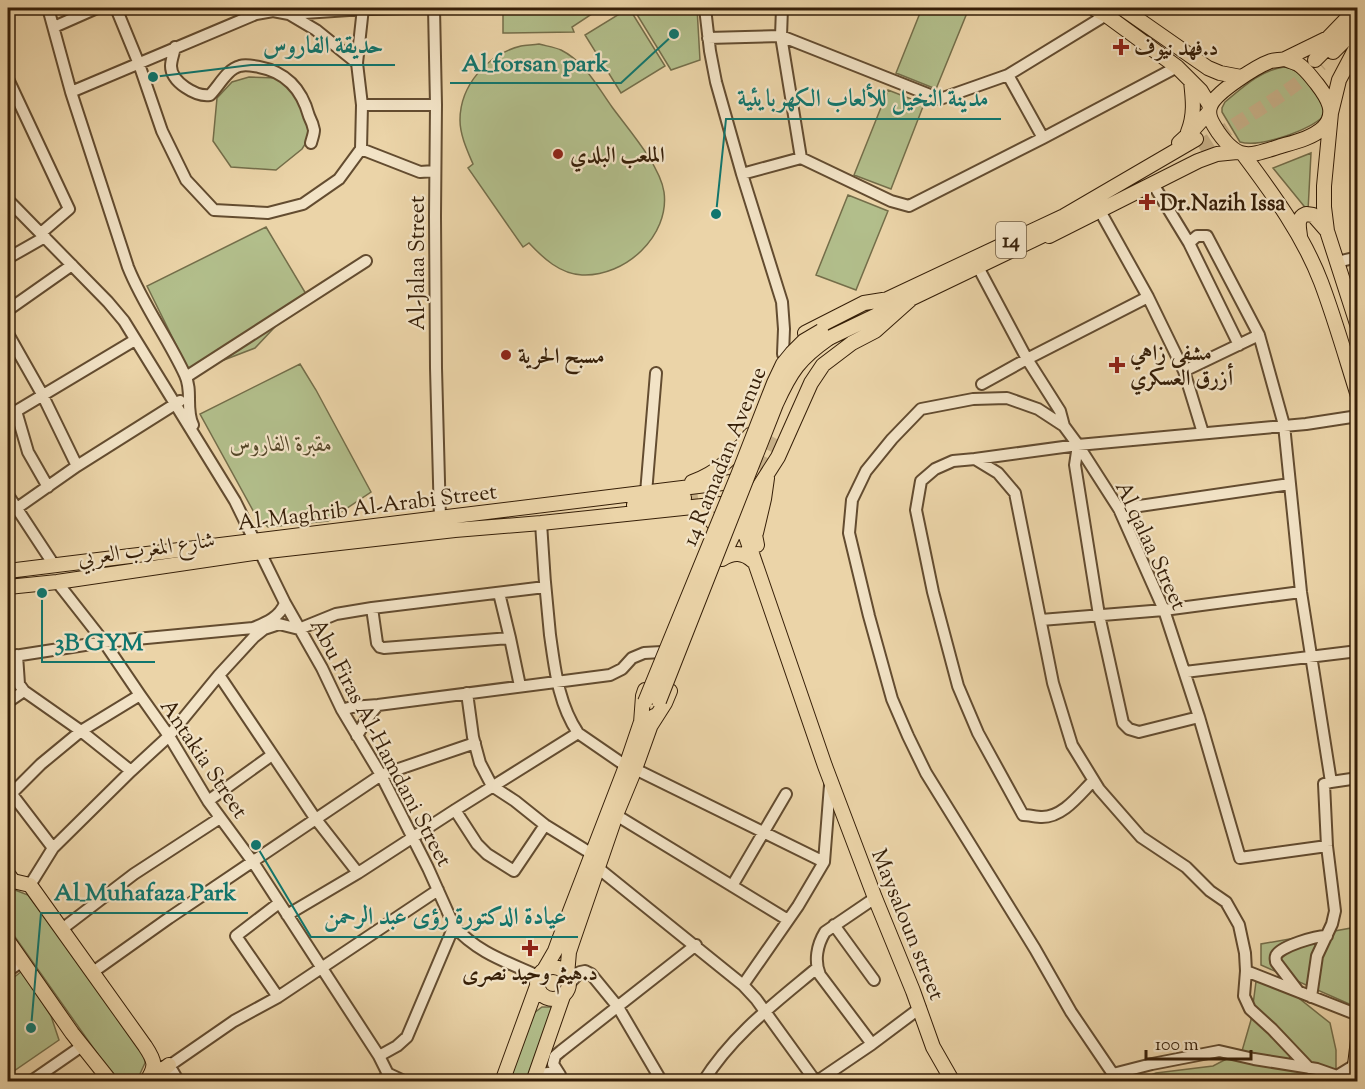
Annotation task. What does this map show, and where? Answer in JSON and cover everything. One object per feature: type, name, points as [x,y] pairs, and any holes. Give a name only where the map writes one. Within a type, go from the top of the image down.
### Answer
[{"type":"main road","points":[[1122,8],[1208,68],[1241,77]]},
{"type":"main road","points":[[1100,11],[1177,67],[1201,91],[1212,123],[1224,141],[1240,153],[1261,178],[1301,240],[1321,281],[1358,396]]},
{"type":"main road","points":[[1209,109],[1213,100],[1241,77],[1264,64],[1285,59],[1328,38],[1356,11]]},
{"type":"main road","points":[[1356,11],[1318,62],[1358,27]]},
{"type":"main road","points":[[1358,44],[1339,80],[1331,113],[1324,186],[1327,231],[1358,327]]},
{"type":"main road","points":[[1036,234],[1052,235],[1198,161],[1226,153],[1251,155],[1259,153],[1302,140],[1318,131],[1324,126],[1331,113],[1330,104],[1305,70],[1285,59]]},
{"type":"main road","points":[[1191,81],[1194,141]]},
{"type":"main road","name":"14 Ramadan Avenue","points":[[889,304],[912,298],[978,267],[1194,141],[1209,109]]},
{"type":"main road","points":[[1213,156],[1236,162],[1261,178]]},
{"type":"main road","points":[[1301,240],[1299,221],[1306,213],[1313,215],[1327,231]]},
{"type":"main road","name":"14 Ramadan Avenue","points":[[534,1078],[566,985],[572,943],[652,702],[734,485],[783,364],[804,341],[825,334],[1036,234]]},
{"type":"main road","points":[[646,724],[665,703],[722,559],[748,504],[778,457],[811,382],[823,365],[875,331],[912,298]]},
{"type":"main road","points":[[646,724],[643,696],[715,525],[721,504],[775,367],[795,341],[823,323],[864,303],[889,304],[879,322],[838,345],[810,368],[797,391],[777,437]]},
{"type":"main road","points":[[750,435],[752,449],[757,455],[771,459],[778,457]]},
{"type":"main road","points":[[652,492],[696,481],[715,472],[735,454],[750,435]]},
{"type":"main road","points":[[755,538],[767,475]]},
{"type":"main road","name":"Al-Maghrib Al-Arabi Street","points":[[8,571],[261,546],[440,519],[731,482]]},
{"type":"main road","name":"Maysaloun street","points":[[731,482],[738,484],[747,494],[755,538],[828,754],[831,779]]},
{"type":"main road","points":[[478,528],[684,498]]},
{"type":"main road","points":[[721,504],[734,508],[740,520]]},
{"type":"main road","name":"شارع المغرب العربي","points":[[8,587],[57,582],[261,546],[542,524],[721,504]]},
{"type":"main road","points":[[700,507],[715,525]]},
{"type":"main road","name":"Maysaloun street","points":[[740,520],[875,898],[920,1008],[933,1047],[953,1082]]},
{"type":"main road","points":[[722,559],[738,554],[753,561]]},
{"type":"main road","name":"14 Ramadan Avenue","points":[[502,1082],[540,978],[555,951],[592,854],[630,768]]},
{"type":"main road","points":[[10,879],[30,885],[145,1046],[154,1062],[147,1082]]},
{"type":"main road","points":[[8,941],[82,1046],[111,1082]]},
{"type":"main road","points":[[554,967],[559,968],[566,985],[553,1000],[547,999],[542,996],[540,978],[554,967]]},
{"type":"main road","points":[[1358,1040],[1355,1065],[1358,1082]]},
{"type":"main road","points":[[147,1082],[169,1065]]},
{"type":"street","points":[[48,8],[71,92],[128,267],[137,288],[186,377],[189,394],[188,411],[192,423],[240,501],[261,546]]},
{"type":"street","points":[[54,27],[97,8]]},
{"type":"street","points":[[116,8],[139,64],[162,131],[186,180],[214,210],[268,213],[303,204],[339,179],[361,149],[362,105],[357,63],[363,8]]},
{"type":"street","points":[[71,92],[256,14],[273,11],[411,8]]},
{"type":"street","name":"Al-Jalaa Street","points":[[434,8],[436,368],[440,519]]},
{"type":"street","points":[[705,8],[716,82],[782,302],[783,354]]},
{"type":"street","points":[[782,8],[781,36],[801,158]]},
{"type":"street","points":[[289,11],[357,63]]},
{"type":"street","points":[[708,38],[781,36],[940,99],[1008,75],[1100,11]]},
{"type":"street","points":[[175,47],[171,65],[172,73],[190,91],[202,96],[210,95],[230,71],[238,66],[267,68],[292,82],[308,110],[314,130],[311,144]]},
{"type":"street","points":[[742,174],[801,158],[891,201],[909,206],[1177,67]]},
{"type":"street","points":[[1008,75],[1043,138]]},
{"type":"street","points":[[8,79],[69,209],[43,235],[8,258]]},
{"type":"street","points":[[362,105],[436,105]]},
{"type":"street","points":[[361,149],[420,171],[435,171]]},
{"type":"street","points":[[1153,184],[1189,243],[1239,345]]},
{"type":"street","points":[[8,200],[124,321],[261,546]]},
{"type":"street","points":[[1100,211],[1148,297],[1184,371],[1203,433]]},
{"type":"street","points":[[1189,243],[1197,236],[1207,236],[1259,335],[1284,425],[1301,592],[1331,782]]},
{"type":"street","points":[[1337,262],[1358,257]]},
{"type":"street","points":[[186,377],[366,261]]},
{"type":"street","points":[[8,310],[72,265]]},
{"type":"street","points":[[978,267],[1027,359],[1060,411],[1064,426]]},
{"type":"street","points":[[982,384],[1148,297]]},
{"type":"street","points":[[8,334],[42,394],[77,466]]},
{"type":"street","points":[[1184,371],[1259,335]]},
{"type":"street","points":[[48,487],[28,452],[12,414],[135,340]]},
{"type":"street","points":[[652,492],[656,372]]},
{"type":"street","points":[[12,508],[176,405],[189,394]]},
{"type":"street","name":"Al_qalaa Street","points":[[1309,1068],[1219,1052],[1152,1064],[1113,1074],[1071,1012],[1035,949],[926,773],[892,699],[849,533],[852,500],[866,471],[921,409],[973,399],[1007,399],[1038,408],[1064,426],[1119,509],[1164,610],[1199,717],[1240,858],[1327,846]]},
{"type":"street","points":[[1093,782],[1056,815],[1043,817],[1023,814],[978,733],[958,686],[933,592],[916,510],[921,481],[952,461],[1078,445],[1306,424],[1358,416]]},
{"type":"street","points":[[1078,445],[1075,465],[1099,615],[1124,723],[1129,729],[1139,732],[1199,717]]},
{"type":"street","points":[[975,459],[998,473],[1015,494],[1053,683],[1072,745],[1093,782],[1141,837],[1186,867],[1210,891],[1226,902],[1239,925],[1245,953],[1244,996],[1250,1009],[1309,1068],[1337,1076],[1355,1065]]},
{"type":"street","points":[[1119,509],[1290,484]]},
{"type":"street","points":[[8,495],[12,508],[54,566]]},
{"type":"street","points":[[542,524],[544,587],[556,682],[578,733],[630,768],[824,861]]},
{"type":"street","name":"Abu Firas Al-Hamdani Street","points":[[261,546],[285,603],[322,668],[342,710],[381,775],[454,926],[481,950],[540,978]]},
{"type":"street","name":"Antakia Street","points":[[57,582],[105,642],[169,736],[208,801],[253,862],[379,1056],[390,1078]]},
{"type":"street","points":[[30,885],[53,848],[169,736],[219,675],[264,629],[279,624],[299,629],[336,614],[544,587]]},
{"type":"street","points":[[1041,620],[1164,610],[1301,592]]},
{"type":"street","points":[[499,593],[520,687]]},
{"type":"street","points":[[131,771],[81,731],[24,691],[19,684],[12,656],[105,642],[253,627],[262,625],[277,616],[285,603]]},
{"type":"street","points":[[372,608],[377,643],[384,648],[510,639]]},
{"type":"street","points":[[228,631],[238,636],[243,649]]},
{"type":"street","points":[[1185,672],[1358,651]]},
{"type":"street","points":[[342,710],[610,675],[622,669],[632,658],[644,653],[662,652]]},
{"type":"street","points":[[219,675],[315,819],[358,873]]},
{"type":"street","points":[[8,702],[24,691]]},
{"type":"street","points":[[467,693],[480,763],[492,786],[545,825],[592,854]]},
{"type":"street","points":[[53,848],[9,791],[81,731],[140,695]]},
{"type":"street","points":[[357,736],[378,705]]},
{"type":"street","points":[[287,915],[358,873],[578,733]]},
{"type":"street","points":[[93,972],[381,775],[475,743]]},
{"type":"street","points":[[208,801],[272,755]]},
{"type":"street","points":[[1311,997],[1317,956],[1327,936],[1335,911],[1327,846],[1324,784],[1358,778]]},
{"type":"street","points":[[743,985],[788,920],[824,861],[831,779]]},
{"type":"street","points":[[732,886],[786,794]]},
{"type":"street","points":[[455,810],[477,844],[487,854],[514,871],[545,825]]},
{"type":"street","points":[[616,815],[788,920]]},
{"type":"street","points":[[62,929],[134,874],[220,818]]},
{"type":"street","points":[[598,868],[743,985],[765,1011],[816,1082],[920,1008]]},
{"type":"street","points":[[154,1062],[166,1068],[234,1021],[278,998],[438,890]]},
{"type":"street","points":[[872,1044],[826,984],[817,968],[820,940],[825,932],[875,898]]},
{"type":"street","points":[[278,998],[236,936],[279,903]]},
{"type":"street","points":[[834,925],[874,980]]},
{"type":"street","points":[[379,1056],[397,1046],[407,1036],[454,926]]},
{"type":"street","points":[[1299,992],[1276,962],[1275,957],[1282,949],[1312,938],[1327,936]]},
{"type":"street","points":[[562,1078],[554,1064],[555,1056],[696,945]]},
{"type":"street","points":[[8,971],[21,962]]},
{"type":"street","points":[[703,1082],[733,1041],[817,968]]},
{"type":"street","points":[[566,985],[580,972],[585,971],[591,974],[618,1007],[662,1082]]},
{"type":"street","points":[[1246,971],[1358,1015]]},
{"type":"street","points":[[30,1082],[82,1046]]},
{"type":"street","points":[[169,1065],[179,1082]]},
{"type":"street","points":[[534,1078],[550,1072],[562,1078]]},
{"type":"street","points":[[380,1082],[390,1078],[406,1082]]},
{"type":"green space","points":[[503,8],[601,8],[572,27],[574,32],[503,33]]},
{"type":"green space","points":[[629,8],[665,66],[621,93],[585,35]]},
{"type":"green space","points":[[633,8],[697,8],[700,60],[671,70]]},
{"type":"green space","points":[[922,8],[969,8],[936,89],[896,73]]},
{"type":"green space","name":"الملعب البلدي","points":[[539,44],[561,50],[584,68],[650,159],[664,192],[664,208],[660,224],[652,238],[628,261],[598,274],[582,275],[566,272],[546,259],[529,243],[523,247],[468,168],[473,164],[466,148],[460,120],[461,107],[471,83],[487,64],[498,56],[521,46]]},
{"type":"green space","points":[[1284,67],[1301,74],[1321,100],[1325,108],[1324,116],[1308,127],[1272,140],[1240,142],[1222,112],[1225,102],[1260,76]]},
{"type":"green space","points":[[249,77],[279,78],[305,94],[318,124],[302,149],[276,170],[231,167],[213,141],[217,98],[232,82]]},
{"type":"green space","points":[[888,90],[924,104],[891,189],[854,175]]},
{"type":"green space","points":[[1311,153],[1308,211],[1273,168]]},
{"type":"green space","points":[[848,195],[888,211],[856,290],[816,275]]},
{"type":"green space","points":[[266,227],[306,294],[255,348],[190,373],[147,286]]},
{"type":"green space","name":"مقبرة الفاروس","points":[[300,364],[371,492],[328,521],[268,527],[256,516],[200,414]]},
{"type":"green space","points":[[15,890],[28,895],[143,1050],[145,1063],[139,1076],[125,1079],[111,1073],[8,927],[8,893]]},
{"type":"green space","points":[[1357,927],[1356,1007],[1261,965],[1261,944]]},
{"type":"green space","points":[[22,971],[51,1016],[59,1040],[8,1075],[8,982]]},
{"type":"green space","points":[[1257,974],[1291,992],[1330,1023],[1336,1050],[1336,1081],[1134,1082],[1156,1073],[1213,1066],[1242,1051],[1251,1020]]},
{"type":"green space","points":[[542,1007],[551,1007],[556,1017],[530,1081],[508,1082],[534,1013]]},
{"type":"tunnel","points":[[1199,148],[1277,98],[1321,64]]},
{"type":"tunnel","points":[[684,498],[723,493],[749,482],[759,471],[777,437]]},
{"type":"place","name":"Al_forsan park","points":[[674,34]]},
{"type":"place","name":"د.فهد نيوف","points":[[1121,47]]},
{"type":"place","name":"حديقة الفاروس","points":[[153,77]]},
{"type":"place","name":"الملعب البلدي","points":[[558,154]]},
{"type":"place","name":"Dr.Nazih Issa","points":[[1147,202]]},
{"type":"place","name":"مدينة النخيل للألعاب الكهربايئية","points":[[716,214]]},
{"type":"place","name":"مسبح الحرية","points":[[506,355]]},
{"type":"place","name":"مشفى زاهي أزرق العسكري","points":[[1117,365]]},
{"type":"place","name":"3B GYM","points":[[42,593]]},
{"type":"place","name":"عيادة الدكتورة رؤى عبد الرحمن","points":[[256,845]]},
{"type":"place","name":"د.هيثم وحيد نصرى","points":[[530,948]]},
{"type":"place","name":"Al_Muhafaza Park","points":[[31,1028]]}]
